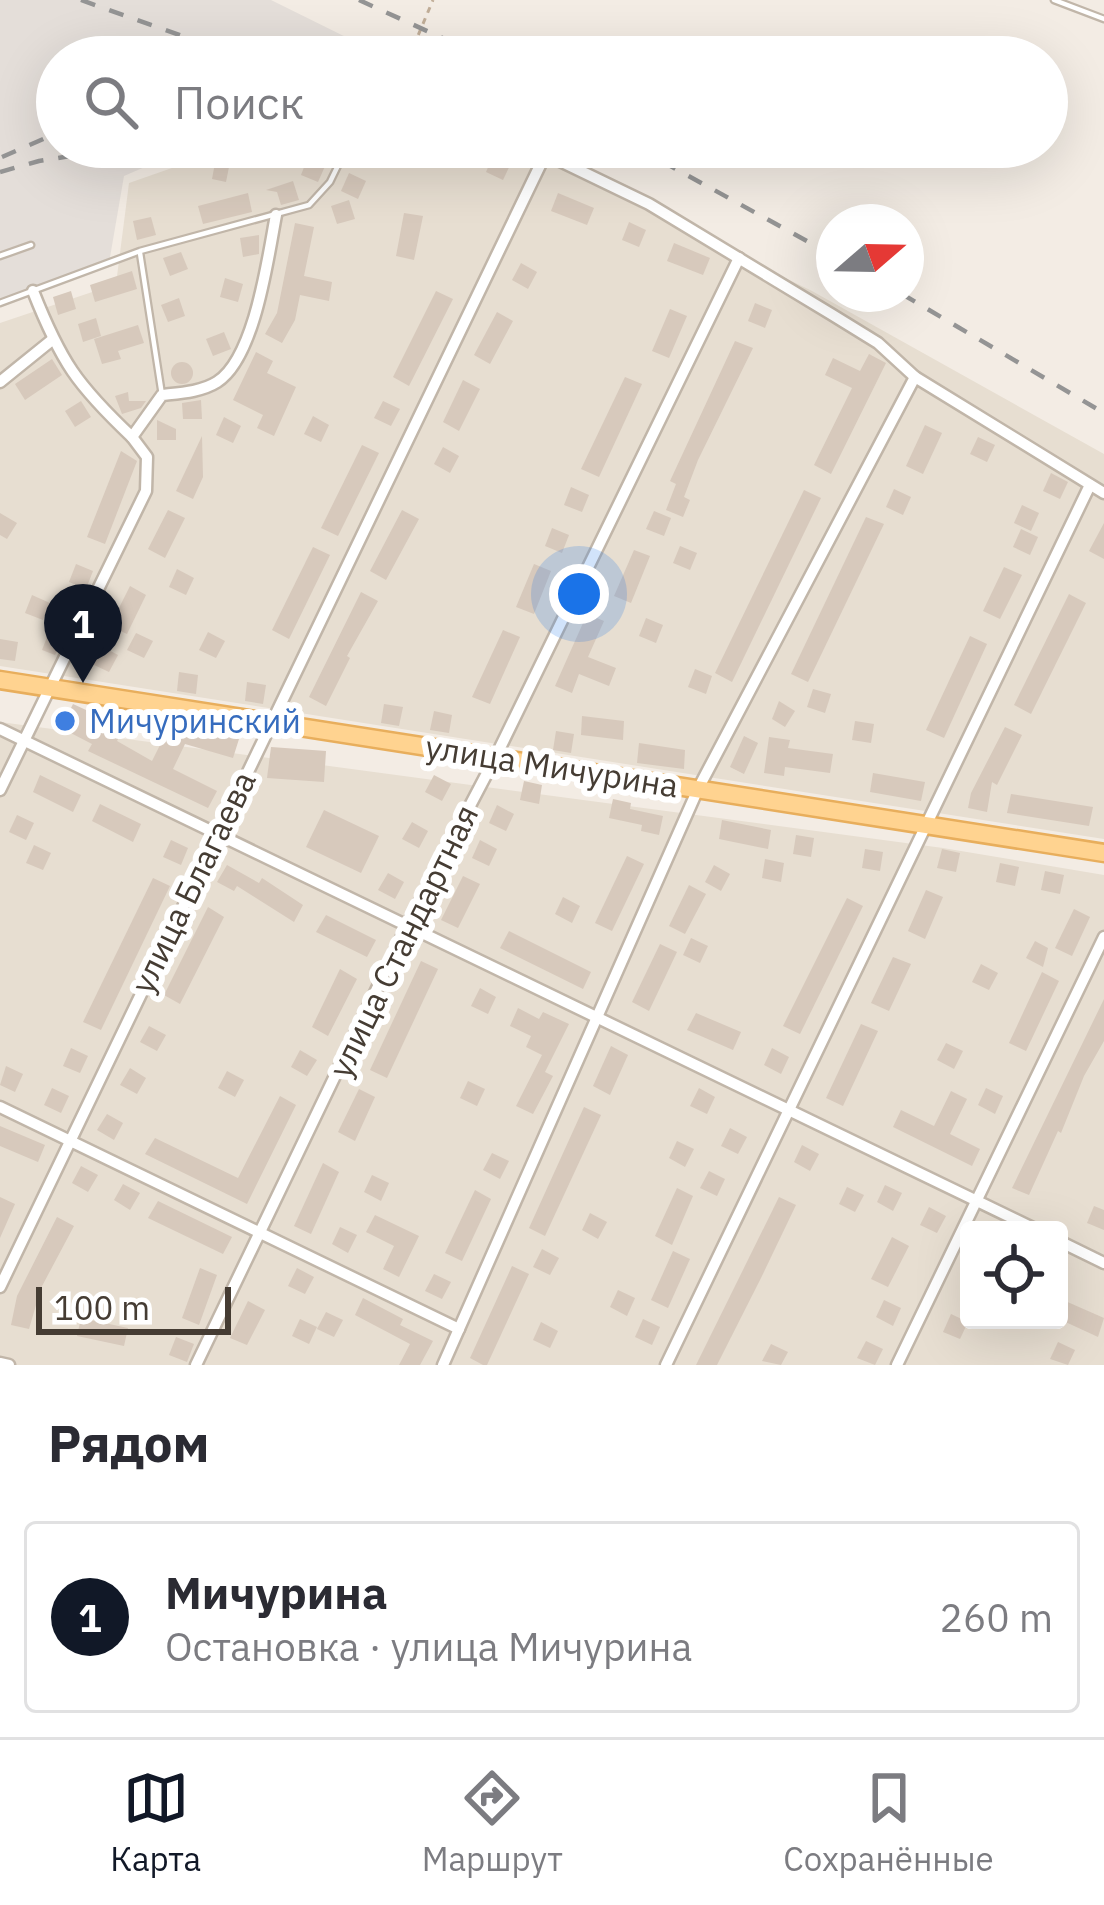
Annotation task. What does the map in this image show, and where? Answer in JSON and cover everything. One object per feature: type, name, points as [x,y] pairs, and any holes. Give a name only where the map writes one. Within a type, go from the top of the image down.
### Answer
[{"type":"main road","name":"улица Мичурина","points":[[0,680],[1104,853]]},
{"type":"street","name":"улица Благаева","points":[[0,1287],[539,168]]},
{"type":"street","points":[[573,168],[649,204],[878,343],[915,377],[1104,493]]},
{"type":"street","points":[[132,436],[162,395],[193,392],[219,381],[231,367],[251,322],[276,215]]},
{"type":"street","name":"улица Стандартная","points":[[196,1365],[408,924],[495,758],[739,258]]},
{"type":"street","points":[[0,790],[146,491],[147,457],[132,436],[82,389],[52,340],[33,291]]},
{"type":"street","points":[[0,382],[52,340]]},
{"type":"street","points":[[443,1365],[698,789],[915,377]]},
{"type":"street","points":[[666,1365],[1090,485]]},
{"type":"street","points":[[0,729],[1018,1221]]},
{"type":"street","points":[[897,1365],[1104,937]]},
{"type":"street","points":[[0,1107],[459,1329]]},
{"type":"street","points":[[1068,1245],[1104,1263]]},
{"type":"lane","points":[[1054,0],[1104,19]]},
{"type":"lane","points":[[0,303],[140,251],[309,205],[337,168]]},
{"type":"lane","points":[[0,256],[31,245]]},
{"type":"lane","points":[[140,251],[162,395]]},
{"type":"path","points":[[418,36],[433,0]]},
{"type":"shaded area","points":[[0,0],[271,0],[344,36],[36,36],[36,168],[142,168],[124,176],[109,263],[0,301]]},
{"type":"shaded area","points":[[172,168],[558,168],[812,291],[816,312],[850,312],[1104,454],[1104,839],[0,666],[0,323],[116,284],[129,183]]},
{"type":"shaded area","points":[[0,722],[943,848],[1104,875],[1104,1365],[0,1365]]},
{"type":"building","points":[[214,168],[229,168],[226,182],[212,179]]},
{"type":"building","points":[[304,168],[324,168],[318,182],[301,175]]},
{"type":"building","points":[[488,168],[509,168],[503,180],[486,172]]},
{"type":"building","points":[[349,173],[366,181],[358,199],[341,191]]},
{"type":"building","points":[[293,181],[299,200],[281,205],[277,192],[266,190]]},
{"type":"building","points":[[248,193],[252,212],[203,224],[198,206]]},
{"type":"building","points":[[558,193],[594,208],[587,225],[551,211]]},
{"type":"building","points":[[349,200],[355,219],[337,224],[331,206]]},
{"type":"building","points":[[404,213],[423,216],[414,260],[396,256]]},
{"type":"building","points":[[151,217],[156,235],[137,240],[133,221]]},
{"type":"building","points":[[629,222],[646,230],[639,247],[622,240]]},
{"type":"building","points":[[295,223],[314,227],[304,276],[332,282],[329,301],[300,295],[295,320],[282,343],[265,334],[277,313]]},
{"type":"building","points":[[259,235],[259,254],[243,257],[240,238]]},
{"type":"building","points":[[674,243],[710,258],[703,275],[667,261]]},
{"type":"building","points":[[181,252],[188,269],[170,276],[163,258]]},
{"type":"building","points":[[521,263],[537,272],[528,289],[512,280]]},
{"type":"building","points":[[132,271],[137,289],[95,302],[90,285]]},
{"type":"building","points":[[225,278],[243,284],[238,302],[220,297]]},
{"type":"building","points":[[71,291],[76,309],[58,315],[53,297]]},
{"type":"building","points":[[436,291],[453,299],[409,386],[393,377]]},
{"type":"building","points":[[179,298],[185,316],[168,322],[161,305]]},
{"type":"building","points":[[755,303],[772,310],[765,328],[748,321]]},
{"type":"building","points":[[670,309],[687,316],[669,358],[652,351]]},
{"type":"building","points":[[497,312],[513,321],[490,364],[474,355]]},
{"type":"building","points":[[96,318],[101,336],[83,342],[78,324]]},
{"type":"building","points":[[138,325],[144,343],[118,351],[121,359],[102,364],[94,339]]},
{"type":"building","points":[[224,332],[231,349],[213,356],[206,339]]},
{"type":"building","points":[[735,341],[753,348],[698,460],[684,497],[690,500],[683,517],[666,510],[676,484],[670,481]]},
{"type":"building","points":[[256,352],[273,361],[267,373],[296,387],[274,436],[257,428],[263,415],[233,400]]},
{"type":"building","points":[[869,354],[886,363],[831,474],[814,465],[852,388],[825,375],[833,358],[860,371]]},
{"type":"building","points":[[52,359],[62,375],[25,400],[15,384]]},
{"type":"building","points":[[182,362],[193,373],[182,384],[171,373]]},
{"type":"building","points":[[625,377],[642,384],[599,477],[581,469]]},
{"type":"building","points":[[463,380],[480,389],[459,431],[443,422]]},
{"type":"building","points":[[128,392],[129,401],[146,401],[141,408],[122,414],[115,396]]},
{"type":"building","points":[[201,400],[202,419],[183,419],[182,403]]},
{"type":"building","points":[[81,401],[91,417],[75,427],[65,411]]},
{"type":"building","points":[[383,401],[400,409],[391,426],[374,418]]},
{"type":"building","points":[[313,416],[329,425],[321,442],[304,434]]},
{"type":"building","points":[[224,417],[241,426],[233,443],[216,435]]},
{"type":"building","points":[[157,420],[176,429],[176,440],[157,440]]},
{"type":"building","points":[[925,425],[942,433],[923,474],[906,466]]},
{"type":"building","points":[[202,436],[203,477],[193,499],[176,491]]},
{"type":"building","points":[[978,437],[995,445],[987,462],[970,454]]},
{"type":"building","points":[[362,445],[379,453],[338,536],[321,528]]},
{"type":"building","points":[[443,447],[459,456],[450,473],[434,464]]},
{"type":"building","points":[[121,451],[137,461],[105,544],[87,537]]},
{"type":"building","points":[[1051,473],[1068,482],[1060,499],[1043,491]]},
{"type":"building","points":[[571,487],[589,495],[582,512],[564,505]]},
{"type":"building","points":[[894,489],[911,497],[903,515],[886,507]]},
{"type":"building","points":[[804,490],[821,498],[732,682],[715,673]]},
{"type":"building","points":[[1022,505],[1039,513],[1031,531],[1014,523]]},
{"type":"building","points":[[168,510],[185,518],[165,558],[148,549]]},
{"type":"building","points":[[402,510],[419,519],[386,580],[370,571]]},
{"type":"building","points":[[654,511],[671,518],[664,536],[646,529]]},
{"type":"building","points":[[0,513],[17,523],[7,539],[0,535]]},
{"type":"building","points":[[866,517],[884,524],[808,682],[791,674]]},
{"type":"building","points":[[1104,523],[1104,559],[1089,551]]},
{"type":"building","points":[[552,528],[569,535],[562,553],[545,546]]},
{"type":"building","points":[[1021,529],[1038,537],[1030,555],[1013,547]]},
{"type":"building","points":[[680,546],[697,553],[690,570],[673,563]]},
{"type":"building","points":[[313,547],[330,555],[289,639],[272,630]]},
{"type":"building","points":[[634,550],[650,556],[631,603],[614,596]]},
{"type":"building","points":[[76,564],[93,571],[86,589],[69,582]]},
{"type":"building","points":[[534,564],[551,571],[534,614],[516,607]]},
{"type":"building","points":[[1004,567],[1022,575],[1000,619],[983,611]]},
{"type":"building","points":[[177,569],[194,578],[186,595],[169,587]]},
{"type":"building","points":[[130,586],[146,595],[127,634],[110,626]]},
{"type":"building","points":[[361,592],[378,601],[326,706],[309,697]]},
{"type":"building","points":[[1069,594],[1086,603],[1031,714],[1014,705]]},
{"type":"building","points":[[32,595],[50,603],[43,620],[25,613]]},
{"type":"building","points":[[587,614],[604,621],[588,657],[616,668],[609,686],[579,674],[572,693],[555,686]]},
{"type":"building","points":[[646,618],[663,625],[656,643],[639,636]]},
{"type":"building","points":[[503,630],[520,637],[490,704],[472,697]]},
{"type":"building","points":[[49,632],[64,638],[55,655],[42,650]]},
{"type":"building","points":[[208,632],[225,641],[216,658],[199,650]]},
{"type":"building","points":[[136,633],[153,641],[144,658],[127,650]]},
{"type":"building","points":[[970,636],[987,644],[944,738],[926,730]]},
{"type":"building","points":[[0,639],[18,642],[15,661],[0,659]]},
{"type":"building","points":[[101,646],[118,655],[109,672],[92,664]]},
{"type":"building","points":[[695,669],[712,676],[706,694],[688,687]]},
{"type":"building","points":[[179,672],[198,675],[196,694],[177,691]]},
{"type":"building","points":[[247,682],[266,685],[263,704],[245,701]]},
{"type":"building","points":[[813,689],[831,694],[825,713],[807,707]]},
{"type":"building","points":[[779,701],[795,711],[785,727],[772,719]]},
{"type":"building","points":[[73,704],[97,715],[100,709],[108,710],[128,720],[117,741],[152,761],[169,727],[176,731],[179,726],[205,739],[208,730],[239,739],[233,758],[185,744],[173,769],[217,791],[208,808],[88,751],[92,744],[61,728]]},
{"type":"building","points":[[384,704],[403,707],[399,726],[381,723]]},
{"type":"building","points":[[434,711],[452,715],[449,733],[430,730]]},
{"type":"building","points":[[582,716],[624,721],[623,740],[581,735]]},
{"type":"building","points":[[855,721],[874,724],[871,743],[852,740]]},
{"type":"building","points":[[1005,727],[1022,735],[997,785],[992,782],[987,812],[968,808],[971,793]]},
{"type":"building","points":[[556,731],[574,734],[571,753],[553,750]]},
{"type":"building","points":[[744,736],[758,743],[744,774],[730,767]]},
{"type":"building","points":[[769,737],[790,740],[788,748],[833,754],[830,773],[785,767],[784,776],[764,773]]},
{"type":"building","points":[[639,743],[685,750],[684,769],[637,763]]},
{"type":"building","points":[[271,747],[326,751],[324,782],[267,778]]},
{"type":"building","points":[[873,773],[925,782],[921,801],[870,792]]},
{"type":"building","points":[[40,775],[81,795],[73,812],[33,792]]},
{"type":"building","points":[[434,775],[451,784],[442,801],[425,792]]},
{"type":"building","points":[[524,781],[542,785],[539,804],[520,800]]},
{"type":"building","points":[[1011,794],[1093,807],[1089,826],[1007,813]]},
{"type":"building","points":[[613,799],[631,803],[630,809],[663,816],[659,835],[641,831],[642,825],[609,818]]},
{"type":"building","points":[[100,804],[141,824],[133,842],[92,821]]},
{"type":"building","points":[[497,805],[514,814],[506,831],[489,823]]},
{"type":"building","points":[[324,810],[379,836],[361,873],[306,847]]},
{"type":"building","points":[[17,815],[34,823],[26,840],[9,832]]},
{"type":"building","points":[[722,820],[771,830],[768,849],[719,839]]},
{"type":"building","points":[[412,822],[428,831],[419,848],[402,839]]},
{"type":"building","points":[[796,835],[814,838],[811,857],[793,854]]},
{"type":"building","points":[[171,840],[188,848],[181,865],[163,857]]},
{"type":"building","points":[[480,840],[497,849],[489,866],[472,858]]},
{"type":"building","points":[[34,845],[51,853],[43,870],[26,863]]},
{"type":"building","points":[[865,849],[883,852],[880,871],[862,868]]},
{"type":"building","points":[[942,849],[960,853],[956,872],[937,868]]},
{"type":"building","points":[[627,856],[644,864],[612,931],[595,923]]},
{"type":"building","points":[[765,859],[784,863],[781,882],[762,878]]},
{"type":"building","points":[[1000,863],[1019,867],[1015,886],[996,882]]},
{"type":"building","points":[[227,865],[259,883],[262,878],[303,905],[294,922],[237,886],[234,891],[217,882]]},
{"type":"building","points":[[714,865],[730,874],[721,891],[705,882]]},
{"type":"building","points":[[1045,871],[1064,875],[1060,894],[1041,890]]},
{"type":"building","points":[[388,873],[404,882],[395,899],[378,890]]},
{"type":"building","points":[[463,876],[480,884],[458,928],[441,920]]},
{"type":"building","points":[[153,878],[170,886],[101,1030],[83,1022]]},
{"type":"building","points":[[689,885],[706,894],[685,934],[669,926]]},
{"type":"building","points":[[926,890],[943,897],[925,939],[908,931]]},
{"type":"building","points":[[563,897],[580,906],[572,923],[555,914]]},
{"type":"building","points":[[847,898],[863,906],[800,1034],[783,1026]]},
{"type":"building","points":[[208,907],[224,917],[180,1004],[164,995]]},
{"type":"building","points":[[1074,909],[1090,917],[1072,956],[1055,948]]},
{"type":"building","points":[[326,915],[376,940],[367,957],[316,932]]},
{"type":"building","points":[[509,931],[591,972],[583,989],[500,948]]},
{"type":"building","points":[[691,938],[708,946],[700,963],[683,955]]},
{"type":"building","points":[[1035,941],[1048,948],[1043,967],[1026,958]]},
{"type":"building","points":[[660,944],[677,952],[649,1011],[632,1002]]},
{"type":"building","points":[[893,957],[911,964],[889,1011],[871,1003]]},
{"type":"building","points":[[421,961],[438,969],[387,1078],[370,1070]]},
{"type":"building","points":[[981,964],[998,973],[989,990],[972,982]]},
{"type":"building","points":[[340,969],[357,979],[328,1036],[312,1027]]},
{"type":"building","points":[[1042,972],[1059,981],[1026,1051],[1009,1043]]},
{"type":"building","points":[[480,988],[496,997],[488,1014],[471,1006]]},
{"type":"building","points":[[1104,999],[1104,1041],[1061,1133],[1058,1131],[1029,1195],[1012,1188]]},
{"type":"building","points":[[518,1008],[539,1019],[543,1012],[569,1024],[545,1072],[553,1076],[533,1114],[516,1106],[542,1055],[526,1047],[531,1036],[510,1026]]},
{"type":"building","points":[[696,1013],[741,1032],[733,1050],[687,1030]]},
{"type":"building","points":[[861,1024],[878,1031],[843,1106],[826,1098]]},
{"type":"building","points":[[149,1026],[166,1035],[157,1051],[140,1042]]},
{"type":"building","points":[[946,1043],[963,1051],[954,1069],[937,1060]]},
{"type":"building","points":[[611,1046],[628,1055],[610,1095],[593,1086]]},
{"type":"building","points":[[71,1048],[88,1056],[80,1073],[63,1066]]},
{"type":"building","points":[[772,1048],[789,1057],[781,1074],[764,1065]]},
{"type":"building","points":[[300,1050],[317,1060],[307,1076],[291,1067]]},
{"type":"building","points":[[6,1066],[23,1074],[15,1092],[0,1085]]},
{"type":"building","points":[[130,1068],[146,1078],[137,1094],[120,1085]]},
{"type":"building","points":[[227,1071],[244,1080],[235,1097],[218,1088]]},
{"type":"building","points":[[468,1081],[485,1089],[477,1106],[460,1098]]},
{"type":"building","points":[[52,1088],[69,1096],[61,1113],[44,1105]]},
{"type":"building","points":[[699,1088],[715,1097],[707,1114],[690,1106]]},
{"type":"building","points":[[986,1088],[1003,1096],[995,1114],[978,1105]]},
{"type":"building","points":[[359,1089],[375,1097],[355,1141],[338,1132]]},
{"type":"building","points":[[951,1091],[967,1099],[950,1134],[980,1149],[972,1166],[893,1127],[901,1110],[934,1126]]},
{"type":"building","points":[[280,1096],[296,1105],[247,1204],[145,1154],[155,1138],[238,1178]]},
{"type":"building","points":[[584,1107],[601,1115],[545,1236],[529,1228]]},
{"type":"building","points":[[107,1114],[123,1123],[114,1140],[97,1130]]},
{"type":"building","points":[[0,1126],[45,1145],[38,1162],[0,1146]]},
{"type":"building","points":[[730,1128],[747,1137],[738,1154],[721,1146]]},
{"type":"building","points":[[677,1141],[694,1149],[685,1167],[669,1158]]},
{"type":"building","points":[[802,1145],[819,1154],[810,1171],[794,1162]]},
{"type":"building","points":[[492,1153],[509,1161],[500,1179],[483,1170]]},
{"type":"building","points":[[323,1163],[339,1172],[311,1234],[294,1226]]},
{"type":"building","points":[[81,1166],[98,1175],[88,1192],[72,1183]]},
{"type":"building","points":[[709,1171],[725,1179],[717,1196],[700,1188]]},
{"type":"building","points":[[372,1175],[389,1183],[381,1201],[364,1192]]},
{"type":"building","points":[[123,1184],[140,1193],[130,1210],[114,1200]]},
{"type":"building","points":[[885,1185],[902,1193],[893,1211],[877,1202]]},
{"type":"building","points":[[847,1187],[864,1195],[855,1212],[839,1204]]},
{"type":"building","points":[[677,1188],[693,1196],[672,1245],[655,1236]]},
{"type":"building","points":[[475,1190],[491,1199],[462,1261],[445,1253]]},
{"type":"building","points":[[0,1197],[15,1204],[0,1238]]},
{"type":"building","points":[[779,1197],[796,1205],[761,1278],[717,1365],[696,1365]]},
{"type":"building","points":[[158,1201],[232,1237],[223,1254],[148,1218]]},
{"type":"building","points":[[1094,1206],[1104,1210],[1104,1230],[1087,1223]]},
{"type":"building","points":[[929,1207],[946,1216],[937,1233],[920,1225]]},
{"type":"building","points":[[590,1213],[607,1222],[598,1239],[582,1230]]},
{"type":"building","points":[[375,1215],[419,1236],[399,1277],[383,1269],[394,1246],[366,1232]]},
{"type":"building","points":[[57,1217],[74,1226],[41,1288],[29,1329],[11,1325],[17,1296]]},
{"type":"building","points":[[340,1227],[357,1235],[348,1253],[332,1244]]},
{"type":"building","points":[[892,1237],[909,1246],[888,1287],[871,1279]]},
{"type":"building","points":[[542,1249],[559,1258],[550,1275],[533,1267]]},
{"type":"building","points":[[673,1251],[690,1259],[668,1308],[651,1300]]},
{"type":"building","points":[[512,1266],[529,1274],[483,1365],[470,1358]]},
{"type":"building","points":[[200,1268],[217,1275],[199,1325],[182,1318]]},
{"type":"building","points":[[297,1268],[314,1277],[305,1294],[288,1286]]},
{"type":"building","points":[[434,1274],[451,1282],[442,1299],[425,1291]]},
{"type":"building","points":[[618,1290],[635,1298],[627,1316],[610,1307]]},
{"type":"building","points":[[363,1298],[403,1319],[400,1325],[433,1341],[420,1365],[399,1365],[410,1344],[355,1315]]},
{"type":"building","points":[[884,1300],[901,1308],[893,1326],[876,1317]]},
{"type":"building","points":[[248,1301],[265,1310],[247,1345],[230,1338]]},
{"type":"building","points":[[1068,1302],[1104,1318],[1098,1337],[1068,1323]]},
{"type":"building","points":[[326,1312],[343,1320],[334,1337],[317,1329]]},
{"type":"building","points":[[951,1314],[960,1318],[960,1329],[965,1329],[960,1339],[943,1332]]},
{"type":"building","points":[[81,1318],[128,1328],[124,1346],[77,1336]]},
{"type":"building","points":[[300,1319],[317,1327],[309,1344],[292,1336]]},
{"type":"building","points":[[643,1319],[660,1327],[652,1345],[635,1337]]},
{"type":"building","points":[[541,1322],[558,1331],[550,1348],[533,1340]]},
{"type":"building","points":[[176,1337],[194,1344],[187,1362],[169,1355]]},
{"type":"building","points":[[866,1341],[883,1349],[875,1365],[857,1358]]},
{"type":"building","points":[[1058,1342],[1075,1350],[1068,1365],[1050,1359]]},
{"type":"building","points":[[771,1344],[788,1352],[781,1365],[762,1361]]},
{"type":"railway","points":[[81,0],[182,36]]},
{"type":"railway","points":[[359,0],[438,36]]},
{"type":"railway","points":[[2,157],[36,142]]},
{"type":"railway","points":[[0,172],[36,162]]},
{"type":"railway","points":[[674,168],[816,246]]},
{"type":"railway","points":[[924,307],[1104,413]]},
{"type":"place","name":"Мичурина","points":[[83,683]]},
{"type":"place","name":"Мичуринский","points":[[65,721]]}]
